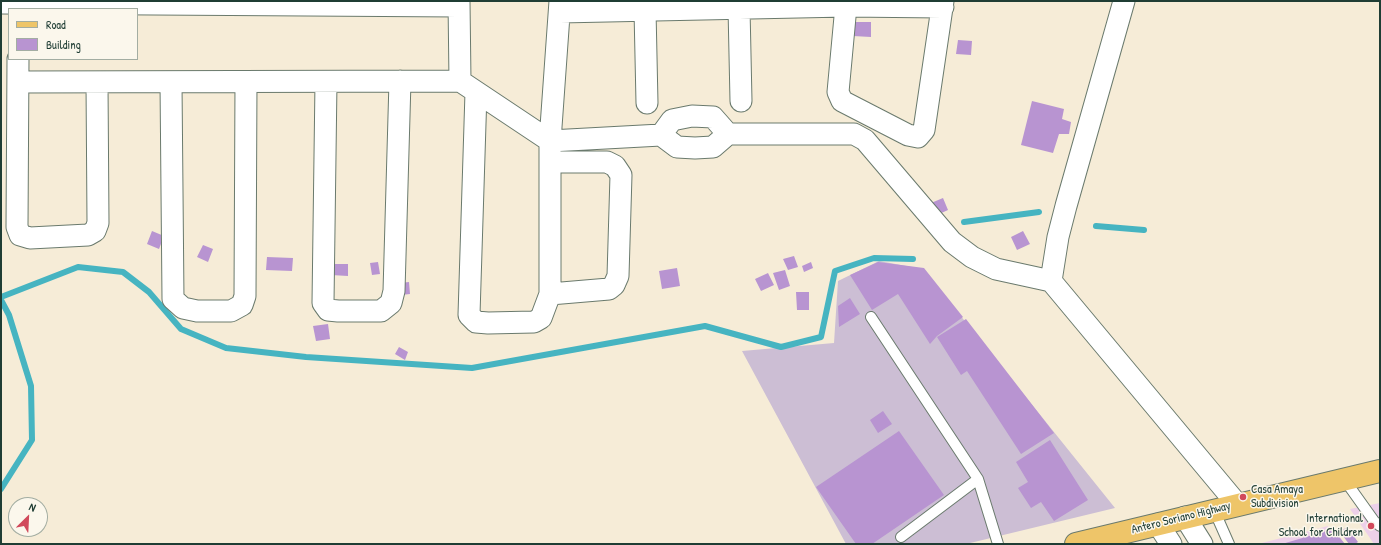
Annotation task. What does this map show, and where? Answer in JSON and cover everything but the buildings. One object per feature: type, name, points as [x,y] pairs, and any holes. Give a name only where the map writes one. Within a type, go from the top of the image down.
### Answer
[{"type":"main road","name":"Antero Soriano Highway","points":[[1076,544],[1237,504],[1380,471]]},
{"type":"street","points":[[1051,281],[1058,237],[1066,206],[1124,1]]},
{"type":"street","points":[[14,4],[459,3],[468,86],[469,315],[476,322],[488,324],[534,322],[541,318],[550,294],[550,152],[560,7],[645,10],[943,4],[924,130],[918,137],[908,135],[842,101],[838,92],[846,6]]},
{"type":"street","points":[[739,8],[741,101]]},
{"type":"street","points":[[645,10],[647,103]]},
{"type":"street","points":[[18,60],[17,227],[20,235],[30,238],[88,235],[95,231],[98,223],[97,83]]},
{"type":"street","points":[[326,82],[323,303],[328,310],[381,311],[391,303],[394,291],[400,81]]},
{"type":"street","points":[[18,82],[171,83],[400,81],[468,86],[550,152],[607,162],[616,166],[621,176],[618,276],[614,285],[609,289],[550,294]]},
{"type":"street","points":[[171,83],[173,299],[183,308],[197,311],[231,311],[242,305],[245,296],[246,82]]},
{"type":"street","points":[[550,152],[661,135],[672,120],[692,116],[713,117],[728,134]]},
{"type":"street","points":[[661,135],[677,147],[696,148],[713,146],[728,134],[854,134],[860,136],[869,144],[952,242],[972,257],[996,269],[1051,281],[1237,504]]},
{"type":"street","points":[[1185,517],[1202,544]]},
{"type":"street","points":[[1158,524],[1171,544]]},
{"type":"lane","points":[[871,317],[978,479],[998,544]]},
{"type":"lane","points":[[901,537],[978,479]]},
{"type":"lane","points":[[1344,479],[1374,521],[1380,526]]},
{"type":"lane","points":[[1214,510],[1230,544]]},
{"type":"shaded area","points":[[879,261],[923,269],[1115,508],[966,544],[846,544],[742,351],[834,343],[838,281]]},
{"type":"shaded area","name":"International School for Children","points":[[1380,503],[1380,544],[1374,544],[1350,509]]},
{"type":"shaded area","points":[[1328,526],[1334,544],[1258,544]]},
{"type":"waterway","points":[[964,222],[1039,212]]},
{"type":"waterway","points":[[1096,226],[1144,230]]},
{"type":"waterway","points":[[1,297],[78,267],[123,272],[149,292],[181,329],[226,348],[306,357],[472,368],[705,326],[781,347],[821,337],[835,271],[874,258],[913,259]]},
{"type":"waterway","points":[[1,300],[9,315],[31,386],[32,440],[1,489]]},
{"type":"place","name":"Casa Amaya Subdivision","points":[[1243,497]]},
{"type":"place","name":"International School for Children","points":[[1371,526]]}]
